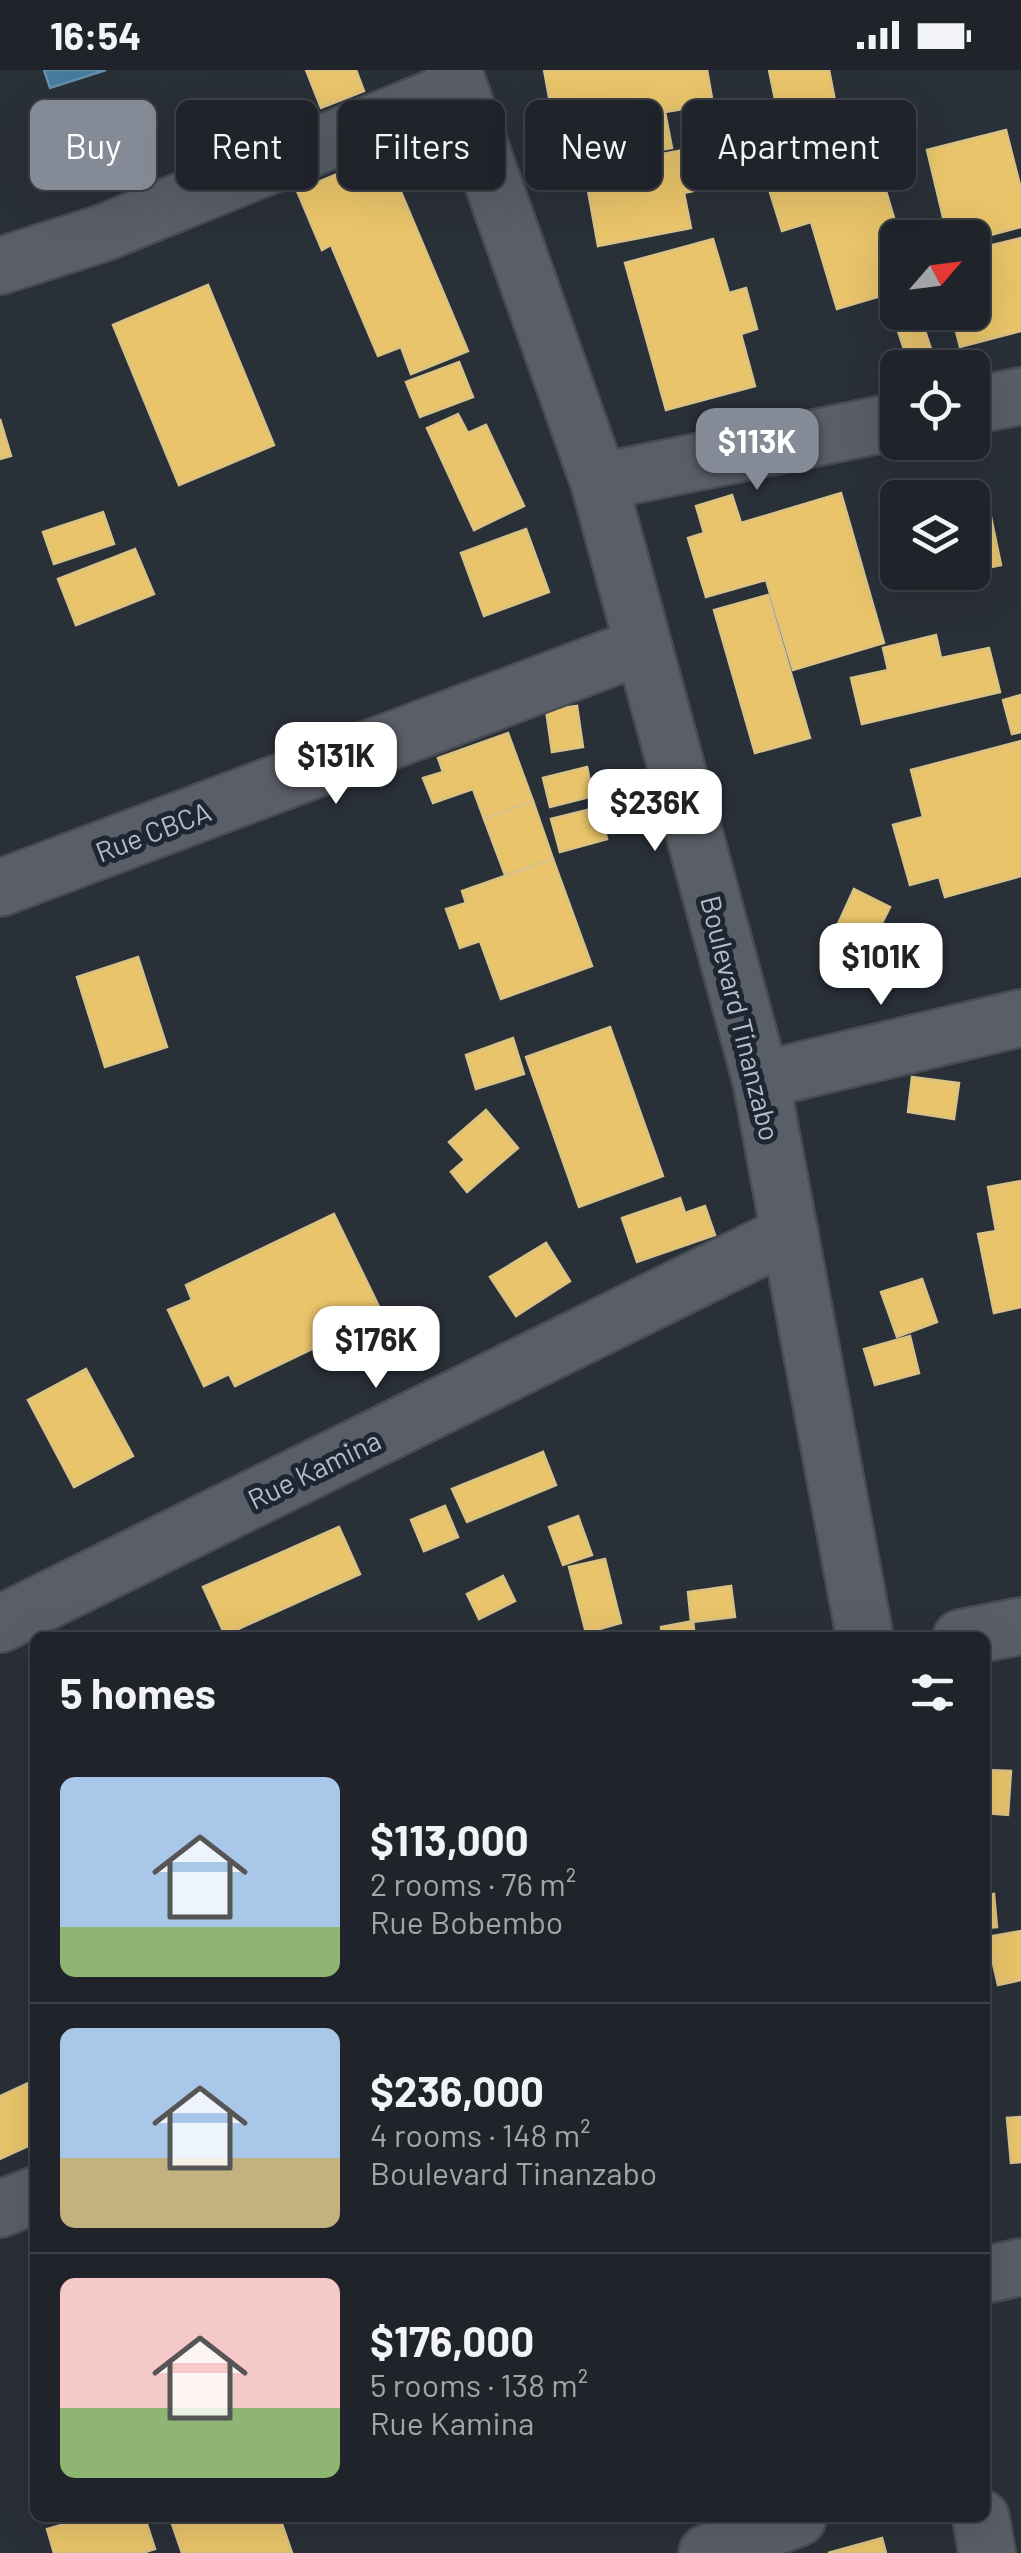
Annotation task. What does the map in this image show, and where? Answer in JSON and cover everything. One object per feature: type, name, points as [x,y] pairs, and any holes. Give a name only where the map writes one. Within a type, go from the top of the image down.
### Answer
[{"type":"street","points":[[0,266],[103,233],[456,79]]},
{"type":"street","name":"Boulevard Tinanzabo","points":[[456,79],[599,482],[760,1080],[864,1632]]},
{"type":"street","points":[[990,402],[1021,396]]},
{"type":"street","points":[[599,482],[880,425]]},
{"type":"street","name":"Rue CBCA","points":[[0,888],[642,646]]},
{"type":"street","points":[[760,1080],[1021,1018]]},
{"type":"street","name":"Rue Kamina","points":[[0,1624],[790,1234]]},
{"type":"street","points":[[990,1632],[1021,1626]]},
{"type":"street","points":[[0,2209],[30,2197]]},
{"type":"street","points":[[990,2274],[1021,2266]]},
{"type":"street","points":[[706,2553],[787,2522]]},
{"type":"street","points":[[981,2522],[987,2553]]},
{"type":"building: Homes","points":[[306,70],[356,70],[364,91],[321,108]]},
{"type":"building: Homes","points":[[544,70],[707,70],[712,100],[682,100],[682,109],[665,112],[672,148],[662,150],[662,100],[550,100]]},
{"type":"building: Homes","points":[[769,70],[829,70],[835,100],[775,100]]},
{"type":"building: Homes","points":[[1006,130],[1021,189],[1021,227],[990,235],[990,220],[944,220],[927,150]]},
{"type":"building: Homes","points":[[682,150],[682,190],[698,190],[684,193],[691,228],[598,246],[588,190],[662,190],[662,154]]},
{"type":"building: Homes","points":[[338,174],[338,190],[400,190],[468,351],[411,374],[401,347],[378,356],[331,245],[322,250],[297,191],[318,190],[318,182]]},
{"type":"building: Homes","points":[[769,190],[886,190],[895,220],[880,220],[880,296],[837,309],[811,222],[782,231]]},
{"type":"building: Homes","points":[[1021,238],[1021,331],[960,347],[956,330],[990,330],[990,246]]},
{"type":"building: Homes","points":[[713,239],[729,293],[746,288],[757,329],[741,334],[755,386],[666,410],[625,263]]},
{"type":"building: Homes","points":[[208,285],[274,445],[179,485],[113,325]]},
{"type":"building: Homes","points":[[925,330],[931,350],[904,350],[898,331]]},
{"type":"building: Homes","points":[[459,362],[473,397],[420,417],[406,382]]},
{"type":"building: Homes","points":[[458,414],[468,433],[486,425],[524,506],[474,530],[427,428]]},
{"type":"building: Homes","points":[[0,419],[11,456],[0,459]]},
{"type":"building: Homes","points":[[841,493],[884,643],[793,670],[766,580],[706,597],[688,538],[704,533],[696,506],[732,495],[741,523]]},
{"type":"building: Homes","points":[[103,512],[114,544],[54,564],[43,532]]},
{"type":"building: Homes","points":[[990,512],[1001,565],[990,567]]},
{"type":"building: Homes","points":[[526,529],[549,592],[484,616],[461,553]]},
{"type":"building: Homes","points":[[135,549],[154,594],[76,625],[58,579]]},
{"type":"building: Homes","points":[[768,595],[810,738],[755,753],[714,610]]},
{"type":"building: Homes","points":[[936,635],[941,658],[989,648],[1000,692],[862,724],[851,678],[888,670],[883,648]]},
{"type":"building: Homes","points":[[1021,695],[1021,732],[1012,734],[1003,700]]},
{"type":"building: Homes","points":[[577,706],[583,747],[552,752],[546,710]]},
{"type":"building: Homes","points":[[508,733],[533,801],[484,819],[473,789],[433,803],[423,778],[443,772],[438,758]]},
{"type":"building: Homes","points":[[1021,741],[1021,876],[945,897],[939,877],[910,885],[893,825],[923,817],[911,770]]},
{"type":"building: Homes","points":[[587,767],[593,796],[550,807],[543,778]]},
{"type":"building: Homes","points":[[533,801],[553,859],[505,875],[484,819]]},
{"type":"building: Homes","points":[[599,807],[607,839],[560,852],[551,819]]},
{"type":"building: Homes","points":[[553,859],[592,966],[501,999],[480,941],[460,948],[446,909],[466,903],[462,891]]},
{"type":"building: Homes","points":[[854,889],[890,907],[873,941],[838,924]]},
{"type":"building: Homes","points":[[138,957],[167,1047],[105,1067],[77,977]]},
{"type":"building: Homes","points":[[610,1027],[663,1176],[579,1207],[526,1057]]},
{"type":"building: Homes","points":[[513,1038],[524,1074],[476,1089],[466,1055]]},
{"type":"building: Homes","points":[[912,1077],[959,1083],[954,1119],[908,1112]]},
{"type":"building: Homes","points":[[486,1110],[518,1148],[467,1192],[451,1172],[465,1160],[449,1142]]},
{"type":"building: Homes","points":[[1021,1181],[1021,1307],[994,1313],[978,1234],[996,1231],[988,1187]]},
{"type":"building: Homes","points":[[680,1198],[685,1213],[705,1206],[715,1235],[637,1262],[622,1218]]},
{"type":"building: Homes","points":[[334,1214],[383,1315],[235,1386],[229,1374],[204,1386],[168,1310],[192,1300],[186,1285]]},
{"type":"building: Homes","points":[[546,1243],[570,1281],[516,1316],[490,1277]]},
{"type":"building: Homes","points":[[922,1279],[937,1322],[897,1337],[881,1292]]},
{"type":"building: Homes","points":[[910,1336],[919,1373],[875,1385],[864,1349]]},
{"type":"building: Homes","points":[[86,1369],[133,1456],[74,1487],[28,1400]]},
{"type":"building: Homes","points":[[543,1452],[556,1485],[467,1522],[452,1489]]},
{"type":"building: Homes","points":[[445,1506],[458,1537],[424,1551],[411,1520]]},
{"type":"building: Homes","points":[[578,1516],[592,1555],[563,1565],[549,1527]]},
{"type":"building: Homes","points":[[339,1527],[360,1574],[232,1632],[224,1632],[203,1587]]},
{"type":"building: Homes","points":[[605,1559],[621,1623],[586,1632],[569,1567]]},
{"type":"building: Homes","points":[[503,1576],[515,1601],[479,1619],[467,1594]]},
{"type":"building: Homes","points":[[731,1586],[735,1617],[691,1622],[688,1592]]},
{"type":"building: Homes","points":[[693,1621],[694,1632],[661,1632],[661,1627]]},
{"type":"building: Homes","points":[[990,1770],[1011,1771],[1008,1815],[990,1813]]},
{"type":"building: Homes","points":[[990,1894],[994,1894],[997,1927],[990,1928]]},
{"type":"building: Homes","points":[[1021,1931],[1021,1980],[998,1985],[990,1936]]},
{"type":"building: Homes","points":[[30,2082],[30,2145],[0,2159],[0,2096]]},
{"type":"building: Homes","points":[[1021,2117],[1021,2162],[1011,2163],[1007,2118]]},
{"type":"building: Homes","points":[[71,2522],[146,2522],[155,2549],[142,2553],[54,2553],[47,2529]]},
{"type":"building: Homes","points":[[171,2522],[281,2522],[292,2553],[182,2553]]},
{"type":"building: Homes","points":[[882,2538],[886,2553],[828,2553]]},
{"type":"building: Public","points":[[44,70],[106,70],[50,88]]}]
